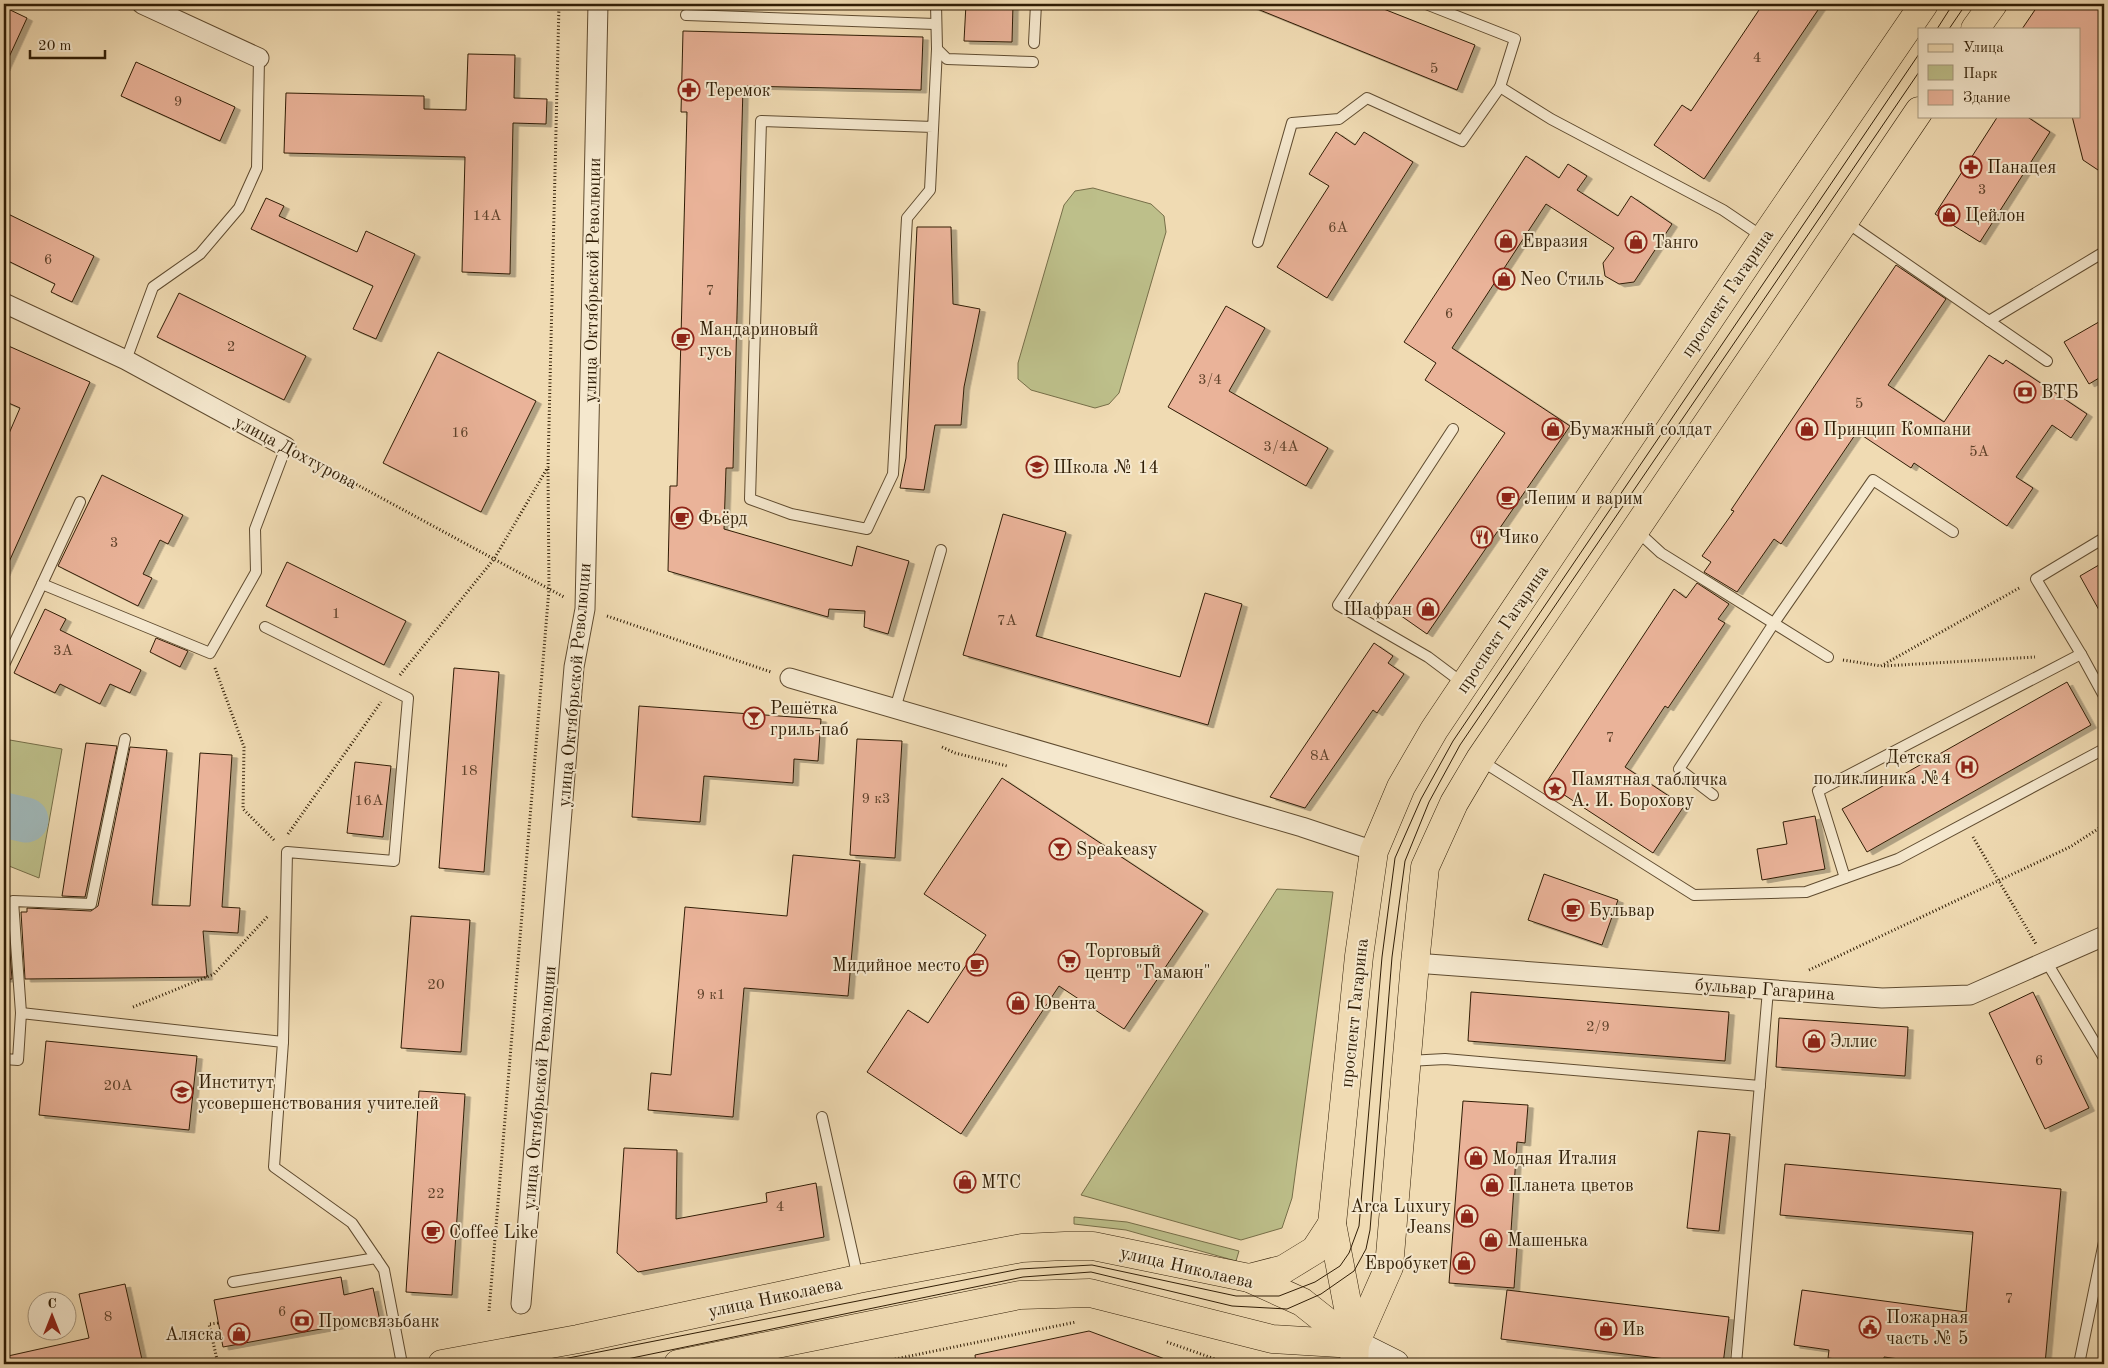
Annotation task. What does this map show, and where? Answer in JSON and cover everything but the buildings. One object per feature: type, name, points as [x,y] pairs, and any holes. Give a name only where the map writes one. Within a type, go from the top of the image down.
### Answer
[{"type":"main road","name":"проспект Гагарина","points":[[1355,1354],[1332,1224],[1360,956],[1374,851],[1401,787],[1434,730],[1764,238],[1924,4]]},
{"type":"main road","points":[[1976,28],[1993,4]]},
{"type":"main road","points":[[678,1364],[767,1351],[1020,1295],[1090,1293],[1272,1339],[1355,1354],[1389,1267],[1425,867],[1454,803],[1480,759],[1918,113]]},
{"type":"main road","points":[[1248,1278],[1284,1269],[1315,1250],[1332,1224]]},
{"type":"main road","name":"улица Николаева","points":[[442,1364],[578,1339],[858,1279],[1022,1248],[1065,1246],[1093,1246],[1248,1278],[1302,1302],[1355,1354]]},
{"type":"street","points":[[142,4],[259,58]]},
{"type":"street","name":"улица Октябрьской Революции","points":[[521,1304],[574,667],[585,609],[598,4]]},
{"type":"street","name":"улица Дохтурова","points":[[4,303],[126,360],[286,447]]},
{"type":"street","points":[[790,678],[1302,827],[1374,851]]},
{"type":"street","name":"бульвар Гагарина","points":[[1415,963],[1882,998],[1970,995],[2104,936]]},
{"type":"street","points":[[1355,1354],[1395,1364]]},
{"type":"lane","points":[[933,127],[761,121],[750,499],[791,514],[867,528],[893,474],[907,218],[930,190],[937,49],[936,4]]},
{"type":"lane","points":[[1034,43],[1036,4]]},
{"type":"lane","points":[[1258,242],[1292,123],[1340,120],[1367,98],[1462,141],[1500,86],[1515,38],[1426,4]]},
{"type":"lane","points":[[686,15],[935,24]]},
{"type":"lane","points":[[937,49],[947,59],[1033,62]]},
{"type":"lane","points":[[126,360],[153,287],[200,254],[239,208],[257,168],[259,58]]},
{"type":"lane","points":[[1500,86],[1551,120],[1723,210],[1764,238]]},
{"type":"lane","points":[[1845,221],[2047,361]]},
{"type":"lane","points":[[1989,321],[2104,252]]},
{"type":"lane","points":[[1453,429],[1338,605],[1428,658],[1465,684]]},
{"type":"lane","points":[[42,584],[210,653],[256,572],[254,529],[286,447]]},
{"type":"lane","points":[[1713,795],[1679,769],[1774,623],[1873,480],[1952,532]]},
{"type":"lane","points":[[4,665],[80,502]]},
{"type":"lane","points":[[1636,530],[1661,553],[1828,658]]},
{"type":"lane","points":[[2104,538],[2036,579],[2104,696]]},
{"type":"lane","points":[[895,709],[941,550]]},
{"type":"lane","points":[[265,627],[408,698],[394,861],[287,852],[282,1042],[274,1167],[352,1223],[384,1270],[402,1364]]},
{"type":"lane","points":[[1845,878],[1818,791],[2081,654]]},
{"type":"lane","points":[[4,1059],[18,1060],[21,1013],[13,901],[91,904],[125,739]]},
{"type":"lane","points":[[1480,759],[1694,895],[1806,892],[1898,859],[2104,749]]},
{"type":"lane","points":[[2046,961],[2104,1058]]},
{"type":"lane","points":[[1736,1364],[1768,990]]},
{"type":"lane","points":[[21,1013],[282,1042]]},
{"type":"lane","points":[[1407,1061],[1445,1059],[1760,1086]]},
{"type":"lane","points":[[822,1117],[858,1279]]},
{"type":"lane","points":[[2079,1364],[2104,1242]]},
{"type":"lane","points":[[233,1282],[376,1258]]},
{"type":"path","points":[[489,1312],[549,589],[548,467],[559,4]]},
{"type":"path","name":"улица Дохтурова","points":[[286,447],[585,609],[790,678]]},
{"type":"path","points":[[287,852],[288,832],[390,689],[494,559],[548,467]]},
{"type":"path","points":[[1881,666],[2036,579]]},
{"type":"path","points":[[210,653],[244,747],[243,809],[287,852]]},
{"type":"path","points":[[1828,658],[1881,666],[2081,654]]},
{"type":"path","points":[[1965,824],[2046,961]]},
{"type":"path","points":[[1768,990],[2070,846],[2104,825]]},
{"type":"path","points":[[123,1008],[132,1007],[214,974],[268,916],[271,907]]},
{"type":"path","points":[[871,1364],[1081,1321]]},
{"type":"path","points":[[218,1323],[209,1324],[218,1364]]},
{"type":"path","points":[[1161,1340],[1228,1364]]},
{"type":"green space","points":[[1093,188],[1151,204],[1164,216],[1166,232],[1119,393],[1109,404],[1095,408],[1031,390],[1018,379],[1018,363],[1064,205],[1075,191]]},
{"type":"green space","points":[[4,739],[62,749],[39,878],[4,864]]},
{"type":"green space","points":[[1277,889],[1333,892],[1292,1198],[1282,1228],[1241,1240],[1081,1195]]},
{"type":"green space","points":[[1074,1217],[1127,1222],[1239,1251],[1236,1261],[1126,1230],[1074,1224]]},
{"type":"waterway","points":[[4,815],[26,820]]},
{"type":"tram line","points":[[1938,28],[1953,4]]},
{"type":"tram line","points":[[1950,28],[1966,4]]},
{"type":"tram line","points":[[538,1364],[1020,1269],[1092,1265],[1236,1296],[1279,1296],[1315,1282],[1340,1266],[1349,1253],[1359,1226],[1382,957],[1395,858],[1421,799],[1453,741],[1918,55]]},
{"type":"tram line","points":[[603,1364],[1023,1277],[1091,1272],[1232,1306],[1287,1309],[1321,1294],[1354,1271],[1366,1249],[1370,1230],[1392,957],[1405,861],[1429,802],[1460,745],[1918,73]]},
{"type":"place","name":"Теремок","points":[[689,90]]},
{"type":"place","name":"Панацея","points":[[1971,167]]},
{"type":"place","name":"Цейлон","points":[[1949,215]]},
{"type":"place","name":"Евразия","points":[[1506,241]]},
{"type":"place","name":"Танго","points":[[1636,242]]},
{"type":"place","name":"Neo Стиль","points":[[1504,279]]},
{"type":"place","name":"Мандариновый гусь","points":[[683,339]]},
{"type":"place","name":"ВТБ","points":[[2025,392]]},
{"type":"place","name":"Бумажный солдат","points":[[1553,429]]},
{"type":"place","name":"Принцип Компани","points":[[1807,429]]},
{"type":"place","name":"Школа № 14","points":[[1037,467]]},
{"type":"place","name":"Лепим и варим","points":[[1508,498]]},
{"type":"place","name":"Фьёрд","points":[[682,518]]},
{"type":"place","name":"Чико","points":[[1482,537]]},
{"type":"place","name":"Шафран","points":[[1428,609]]},
{"type":"place","name":"Решётка гриль-паб","points":[[754,718]]},
{"type":"place","name":"Детская поликлиника №4","points":[[1967,767]]},
{"type":"place","name":"Памятная табличка А. И. Борохову","points":[[1555,789]]},
{"type":"place","name":"Speakeasy","points":[[1060,849]]},
{"type":"place","name":"Бульвар","points":[[1573,910]]},
{"type":"place","name":"Торговый центр \"Гамаюн\"","points":[[1069,961]]},
{"type":"place","name":"Мидийное место","points":[[977,965]]},
{"type":"place","name":"Ювента","points":[[1018,1003]]},
{"type":"place","name":"Эллис","points":[[1814,1041]]},
{"type":"place","name":"Институт усовершенствования учителей","points":[[182,1092]]},
{"type":"place","name":"Модная Италия","points":[[1476,1158]]},
{"type":"place","name":"МТС","points":[[965,1182]]},
{"type":"place","name":"Планета цветов","points":[[1492,1185]]},
{"type":"place","name":"Arca Luxury Jeans","points":[[1467,1216]]},
{"type":"place","name":"Coffee Like","points":[[433,1232]]},
{"type":"place","name":"Машенька","points":[[1491,1240]]},
{"type":"place","name":"Евробукет","points":[[1464,1263]]},
{"type":"place","name":"Промсвязьбанк","points":[[302,1321]]},
{"type":"place","name":"Пожарная часть № 5","points":[[1870,1327]]},
{"type":"place","name":"Ив","points":[[1606,1329]]},
{"type":"place","name":"Аляска","points":[[239,1334]]}]
